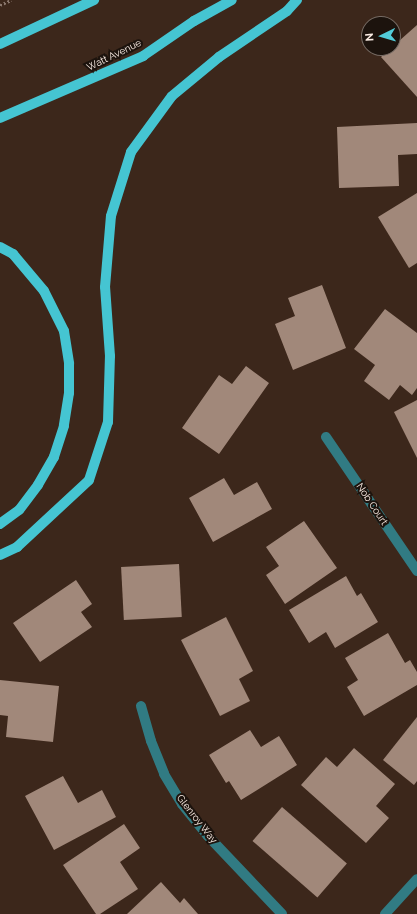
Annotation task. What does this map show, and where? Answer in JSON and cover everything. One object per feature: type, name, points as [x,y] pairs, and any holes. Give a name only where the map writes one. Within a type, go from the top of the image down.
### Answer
[{"type":"main road","points":[[0,44],[94,0]]},
{"type":"main road","name":"Watt Avenue","points":[[0,118],[143,56],[194,21],[232,0]]},
{"type":"main road","points":[[0,556],[17,547],[89,480],[106,429],[110,356],[105,287],[111,216],[131,152],[172,96],[219,56],[287,11],[297,0]]},
{"type":"main road","points":[[0,247],[13,254],[44,291],[64,331],[70,364],[69,393],[64,426],[54,456],[38,485],[19,510],[0,524]]},
{"type":"street","name":"Nob Court","points":[[326,437],[417,571]]},
{"type":"street","name":"Glenroy Way","points":[[142,706],[153,747],[164,774],[182,804],[207,835],[282,914]]},
{"type":"street","points":[[385,914],[417,880]]},
{"type":"path","points":[[0,5],[11,0]]},
{"type":"building","points":[[417,25],[417,97],[381,57],[401,56],[401,39]]},
{"type":"building","points":[[417,123],[417,154],[398,155],[399,186],[339,188],[337,127]]},
{"type":"building","points":[[417,193],[417,263],[409,268],[378,217]]},
{"type":"building","points":[[322,285],[346,348],[293,370],[275,324],[295,316],[288,298]]},
{"type":"building","points":[[385,309],[417,333],[417,388],[412,395],[400,385],[389,400],[364,381],[375,365],[354,349]]},
{"type":"building","points":[[246,366],[269,383],[219,454],[182,428],[219,375],[232,384]]},
{"type":"building","points":[[417,400],[417,458],[394,412]]},
{"type":"building","points":[[224,478],[234,495],[257,482],[272,509],[213,542],[189,498]]},
{"type":"building","points":[[304,521],[337,568],[285,604],[266,575],[279,566],[266,547]]},
{"type":"building","points":[[179,564],[182,617],[124,620],[121,567]]},
{"type":"building","points":[[346,576],[357,596],[361,593],[378,622],[335,648],[326,632],[309,643],[289,610]]},
{"type":"building","points":[[76,580],[92,604],[81,612],[92,627],[40,662],[13,623]]},
{"type":"building","points":[[226,617],[253,671],[239,679],[250,701],[220,716],[181,640]]},
{"type":"building","points":[[388,633],[405,663],[410,660],[417,672],[417,685],[364,716],[347,687],[358,680],[345,658]]},
{"type":"building","points":[[0,680],[59,686],[53,742],[6,737],[8,716],[0,715]]},
{"type":"building","points":[[417,717],[417,781],[414,785],[383,760]]},
{"type":"building","points":[[250,730],[261,747],[279,736],[297,765],[241,800],[229,781],[226,783],[209,755]]},
{"type":"building","points":[[354,748],[395,784],[376,806],[389,818],[366,843],[301,785],[326,757],[337,767]]},
{"type":"building","points":[[63,776],[78,803],[102,790],[116,817],[54,850],[25,796]]},
{"type":"building","points":[[282,807],[347,863],[317,897],[252,841]]},
{"type":"building","points":[[124,824],[140,848],[120,862],[138,889],[100,914],[96,914],[63,865]]},
{"type":"building","points":[[161,882],[180,903],[184,898],[198,914],[127,914]]}]
